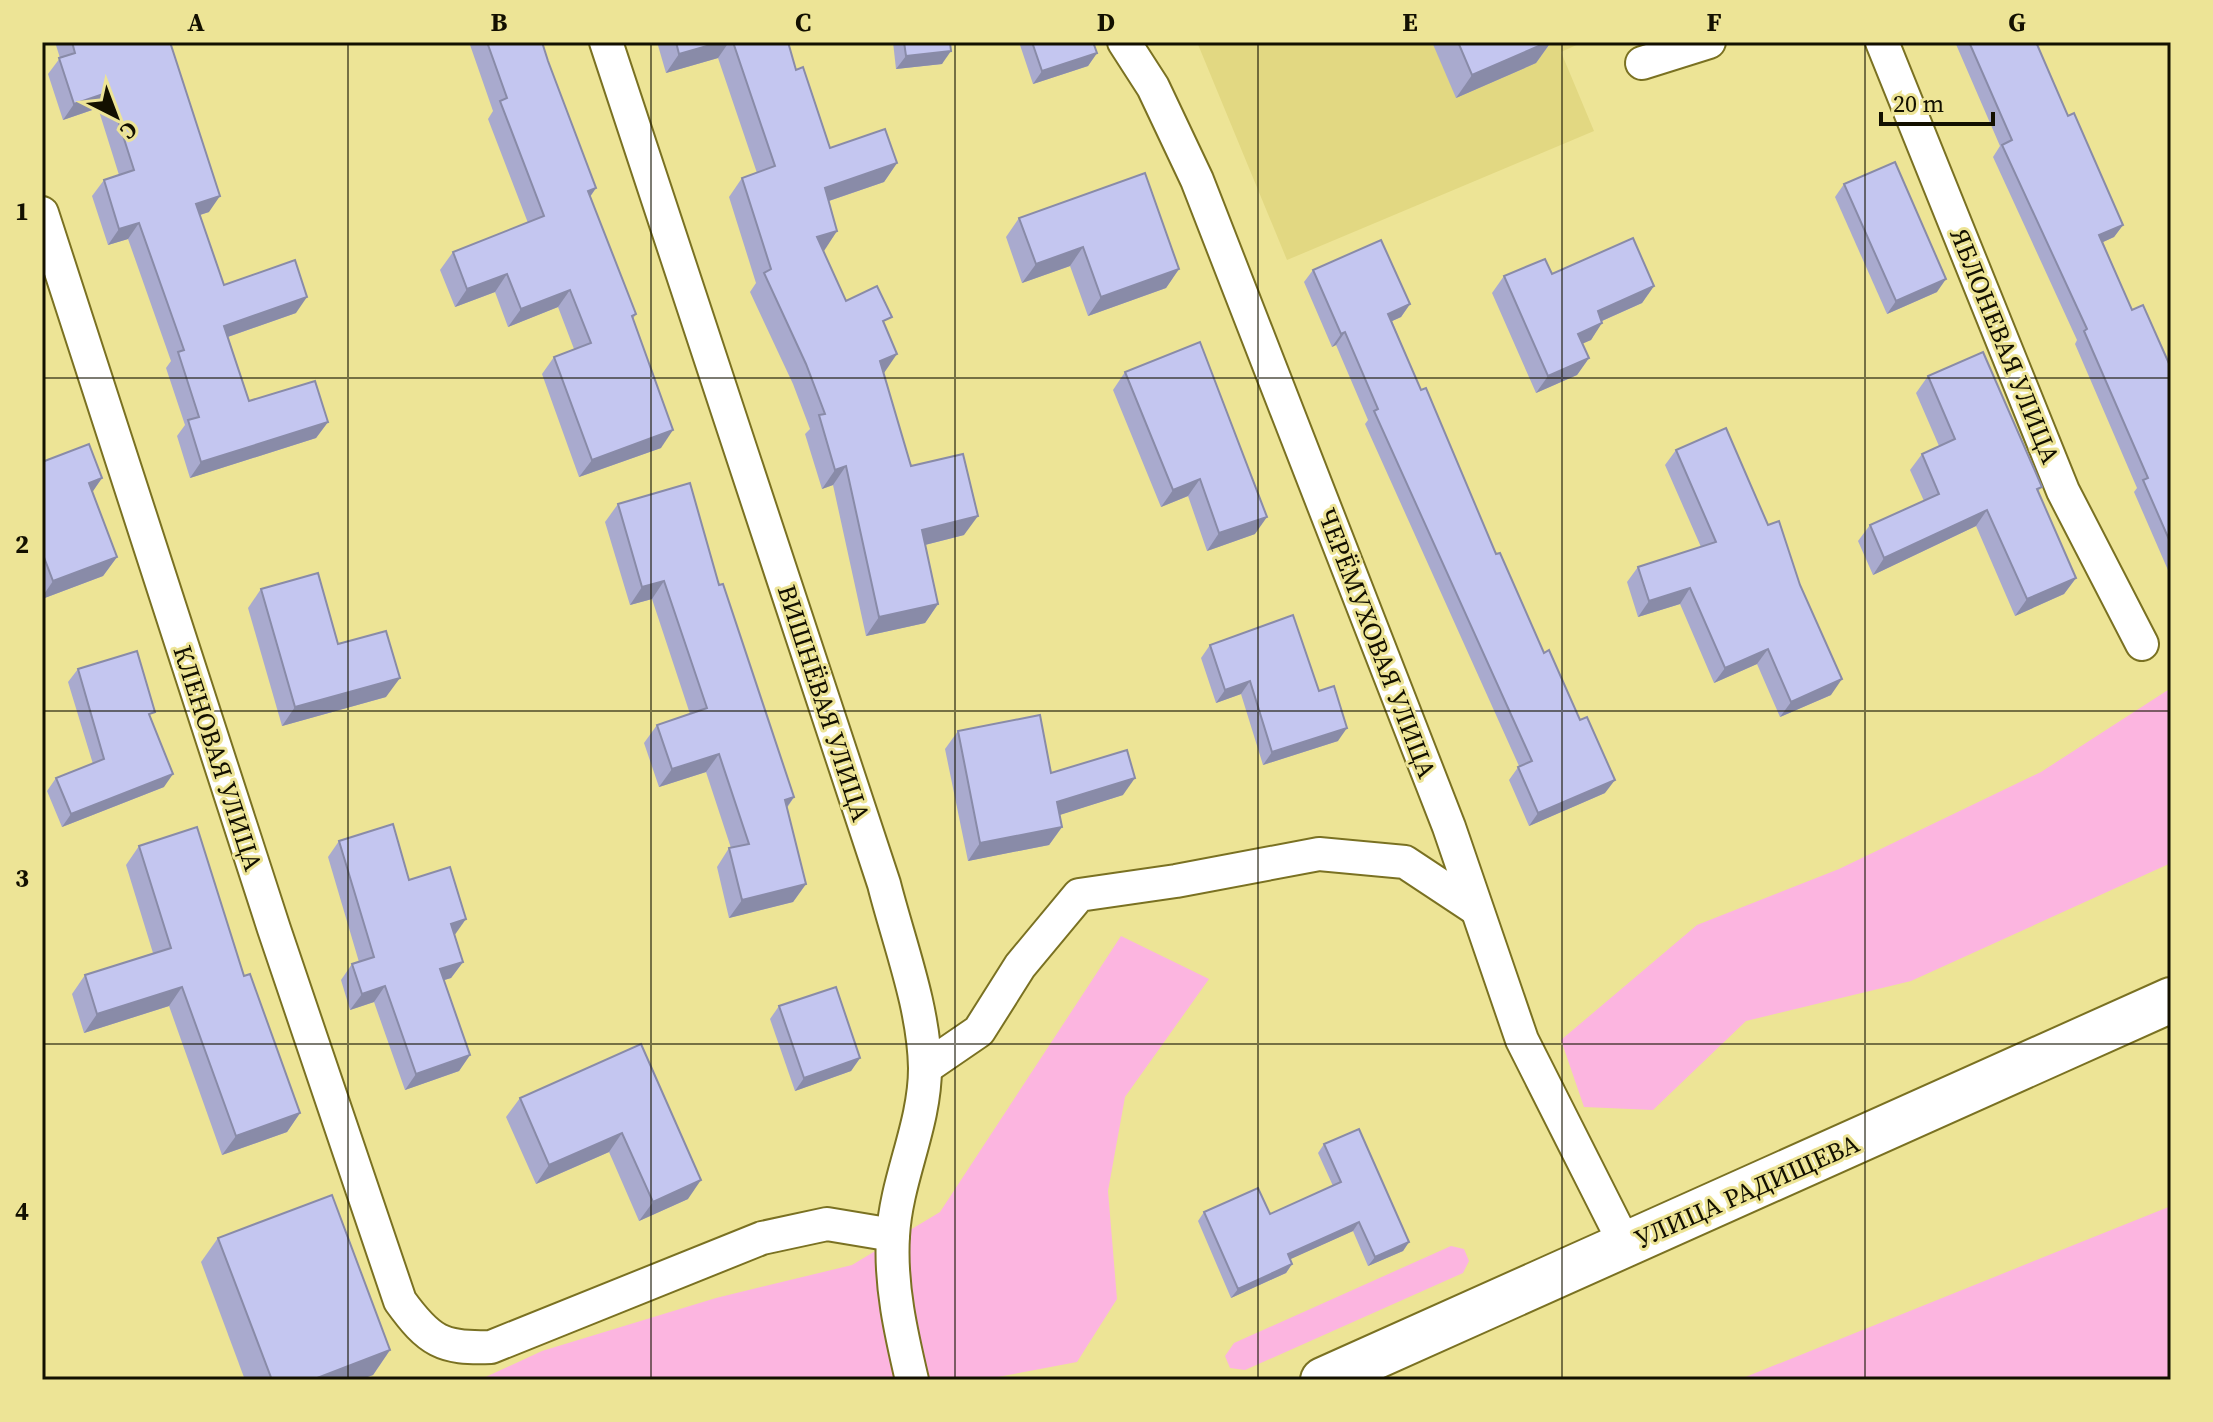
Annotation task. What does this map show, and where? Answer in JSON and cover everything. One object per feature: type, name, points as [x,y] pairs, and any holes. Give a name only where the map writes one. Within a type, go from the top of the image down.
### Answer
[{"type":"main road","name":"УЛИЦА РАДИЩЕВА","points":[[1323,1380],[2171,1000]]},
{"type":"street","name":"ВИШНЁВАЯ УЛИЦА","points":[[606,42],[884,884],[916,1008],[925,1068],[921,1110],[893,1235],[896,1313],[912,1380]]},
{"type":"street","name":"ЧЕРЁМУХОВАЯ УЛИЦА","points":[[1124,42],[1153,87],[1197,180],[1449,827],[1522,1040],[1626,1246]]},
{"type":"street","points":[[1642,63],[1709,42]]},
{"type":"street","name":"ЯБЛОНЕВАЯ УЛИЦА","points":[[1882,42],[2063,491],[2142,644]]},
{"type":"street","name":"КЛЕНОВАЯ УЛИЦА","points":[[42,213],[269,914],[400,1301],[422,1332],[454,1348],[491,1347],[762,1238],[827,1224],[893,1235]]},
{"type":"street","points":[[925,1068],[979,1031],[1020,966],[1079,895],[1176,881],[1319,854],[1405,862],[1476,909]]},
{"type":"shaded area","points":[[1197,42],[1583,42],[1561,52],[1594,131],[1287,260]]},
{"type":"shaded area","points":[[2171,688],[2171,863],[1911,981],[1746,1021],[1653,1110],[1584,1107],[1561,1040],[1697,925],[1839,869],[2041,772]]},
{"type":"shaded area","points":[[1121,936],[1209,979],[1125,1097],[1108,1191],[1117,1299],[1077,1362],[982,1380],[479,1380],[542,1351],[716,1298],[852,1265],[940,1212]]},
{"type":"shaded area","points":[[2171,1206],[2171,1379],[1738,1380]]},
{"type":"shaded area","points":[[1451,1246],[1464,1249],[1469,1261],[1463,1273],[1245,1370],[1230,1368],[1225,1356],[1234,1343]]},
{"type":"building","points":[[72,42],[170,42],[220,196],[196,204],[224,285],[295,260],[307,297],[224,326],[249,401],[315,381],[328,422],[201,462],[188,420],[199,417],[178,352],[184,350],[139,223],[119,229],[104,180],[134,170],[109,92],[74,104],[59,58],[75,53]]},
{"type":"building","points":[[487,42],[542,42],[596,188],[588,191],[636,314],[632,316],[673,430],[592,460],[554,357],[591,343],[570,290],[521,309],[507,274],[467,289],[453,252],[544,216],[500,101],[507,98]]},
{"type":"building","points":[[676,42],[721,42],[679,54]]},
{"type":"building","points":[[733,42],[788,42],[796,70],[803,67],[830,148],[885,129],[897,163],[825,188],[837,231],[817,237],[846,301],[877,286],[892,317],[883,321],[897,354],[880,361],[911,466],[963,454],[978,516],[922,530],[938,604],[879,617],[846,466],[835,470],[819,415],[825,414],[806,364],[764,273],[771,269],[742,178],[775,166]]},
{"type":"building","points":[[904,42],[950,42],[951,51],[906,56]]},
{"type":"building","points":[[1032,42],[1093,42],[1097,53],[1042,71]]},
{"type":"building","points":[[1458,42],[1548,42],[1472,75]]},
{"type":"building","points":[[1969,42],[2036,42],[2068,116],[2074,113],[2123,225],[2099,235],[2132,310],[2143,305],[2171,368],[2171,544],[2143,480],[2148,478],[2084,331],[2087,329],[2002,145],[2012,140]]},
{"type":"building","points":[[1895,162],[1946,279],[1896,301],[1844,184]]},
{"type":"building","points":[[1145,173],[1179,269],[1101,297],[1083,247],[1036,264],[1019,218]]},
{"type":"building","points":[[1633,238],[1654,286],[1598,311],[1602,323],[1578,334],[1589,358],[1548,376],[1504,276],[1545,259],[1552,274]]},
{"type":"building","points":[[1381,240],[1410,304],[1388,314],[1421,390],[1426,388],[1496,554],[1500,553],[1544,653],[1549,650],[1580,720],[1587,717],[1615,780],[1538,813],[1518,767],[1532,761],[1374,411],[1378,409],[1345,332],[1341,334],[1313,270]]},
{"type":"building","points":[[1200,342],[1267,517],[1219,533],[1200,479],[1173,490],[1125,372]]},
{"type":"building","points":[[1983,352],[2042,487],[2037,489],[2076,578],[2027,599],[1987,510],[1884,558],[1870,525],[1939,494],[1922,454],[1955,439],[1928,376]]},
{"type":"building","points":[[1726,428],[1768,525],[1779,521],[1800,585],[1842,679],[1791,702],[1768,649],[1725,668],[1690,588],[1649,601],[1638,567],[1716,542],[1676,450]]},
{"type":"building","points":[[89,444],[102,478],[89,483],[117,557],[53,581],[42,552],[42,462]]},
{"type":"building","points":[[690,483],[719,585],[723,584],[794,797],[785,800],[806,884],[742,900],[729,848],[749,844],[719,754],[672,769],[657,725],[707,708],[664,581],[642,587],[618,504]]},
{"type":"building","points":[[318,573],[338,644],[386,631],[400,678],[295,707],[261,589]]},
{"type":"building","points":[[1293,615],[1319,691],[1334,686],[1347,728],[1272,752],[1250,681],[1225,690],[1210,645]]},
{"type":"building","points":[[137,651],[155,712],[149,714],[173,774],[71,814],[56,778],[104,759],[78,669]]},
{"type":"building","points":[[1040,715],[1051,773],[1127,750],[1135,778],[1057,802],[1062,827],[980,843],[958,731]]},
{"type":"building","points":[[393,824],[409,880],[450,867],[466,919],[451,924],[463,962],[440,969],[470,1055],[416,1074],[385,986],[362,994],[352,964],[374,957],[339,841]]},
{"type":"building","points":[[197,827],[244,976],[250,974],[300,1113],[236,1136],[182,987],[97,1014],[85,975],[171,948],[139,846]]},
{"type":"building","points":[[836,987],[860,1058],[804,1078],[779,1006]]},
{"type":"building","points":[[641,1044],[701,1180],[653,1202],[622,1133],[549,1165],[520,1098]]},
{"type":"building","points":[[1359,1129],[1409,1242],[1375,1257],[1359,1222],[1288,1254],[1292,1264],[1238,1289],[1204,1212],[1258,1188],[1270,1214],[1341,1182],[1324,1144]]},
{"type":"building","points":[[332,1195],[390,1350],[312,1380],[272,1380],[218,1238]]}]
